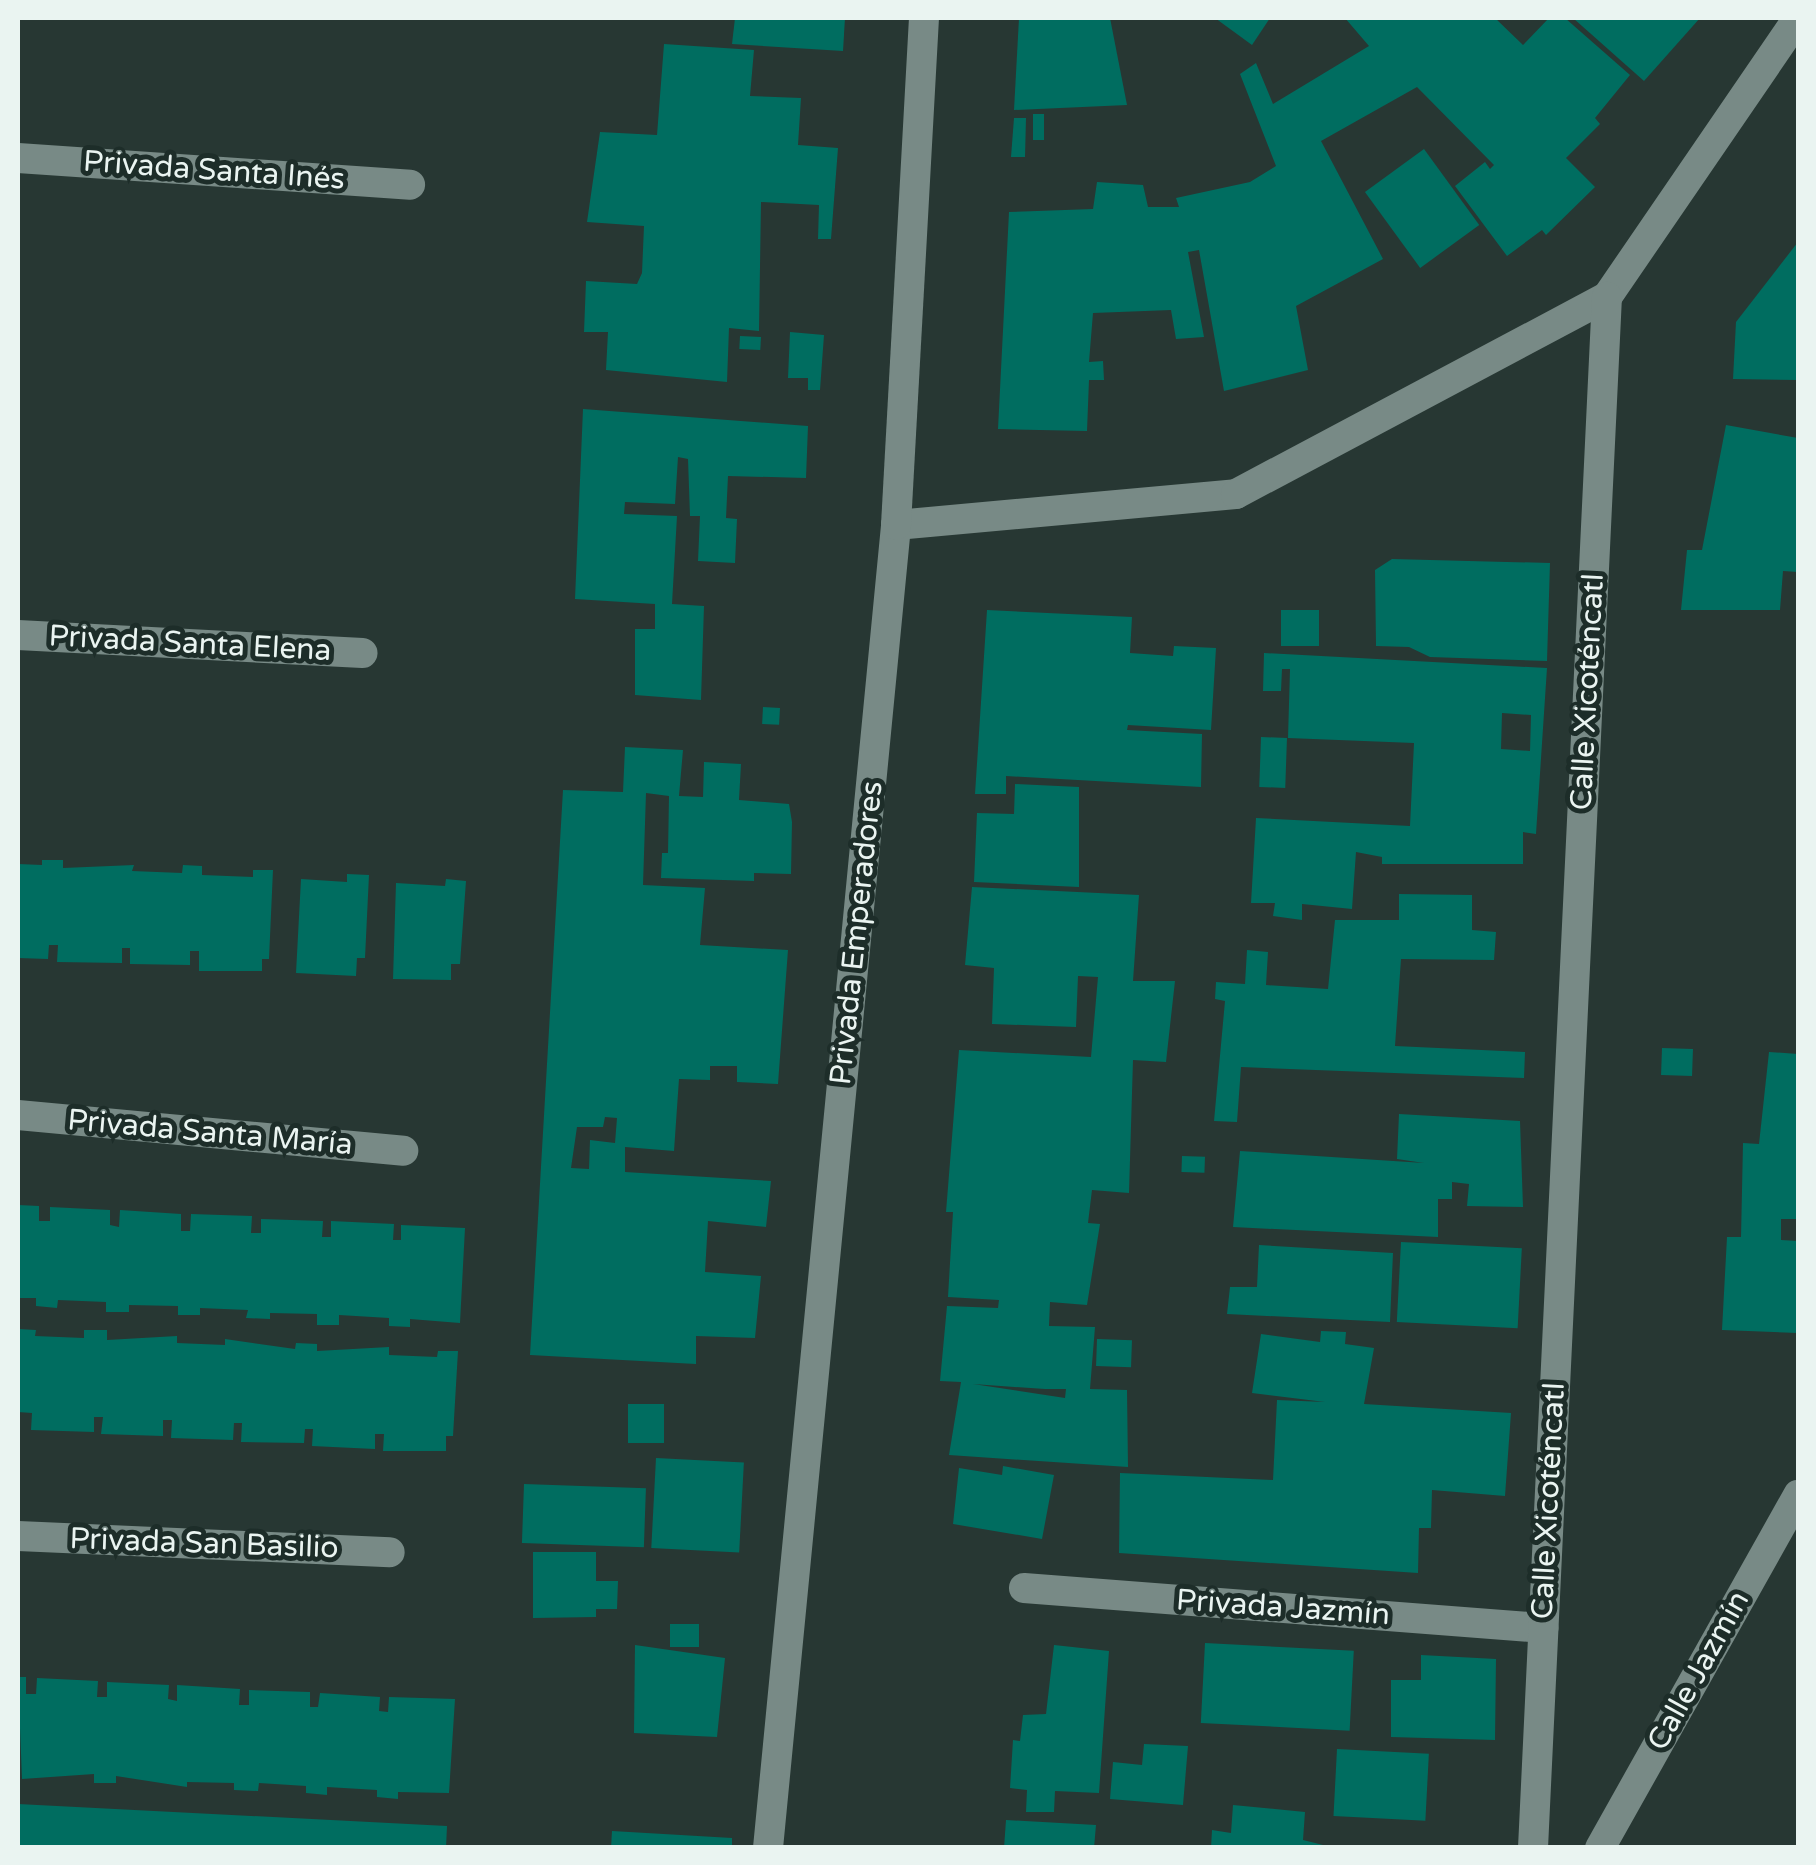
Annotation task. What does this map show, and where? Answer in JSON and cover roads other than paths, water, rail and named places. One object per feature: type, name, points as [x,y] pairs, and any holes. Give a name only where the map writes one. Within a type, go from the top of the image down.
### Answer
[{"type":"street","name":"Privada Emperadores","points":[[768,1847],[896,526],[924,18]]},
{"type":"street","points":[[896,526],[1236,494],[1607,297],[1798,18]]},
{"type":"street","name":"Privada Santa Inés","points":[[18,158],[410,184]]},
{"type":"street","name":"Calle Xicoténcatl","points":[[1532,1848],[1607,297]]},
{"type":"street","name":"Privada Santa Elena","points":[[18,635],[363,653]]},
{"type":"street","name":"Privada Santa María","points":[[18,1115],[402,1151]]},
{"type":"street","name":"Calle Jazmín","points":[[1600,1848],[1798,1495]]},
{"type":"street","name":"Privada San Basilio","points":[[18,1536],[390,1552]]},
{"type":"street","name":"Privada Jazmín","points":[[1024,1588],[1543,1628]]}]
